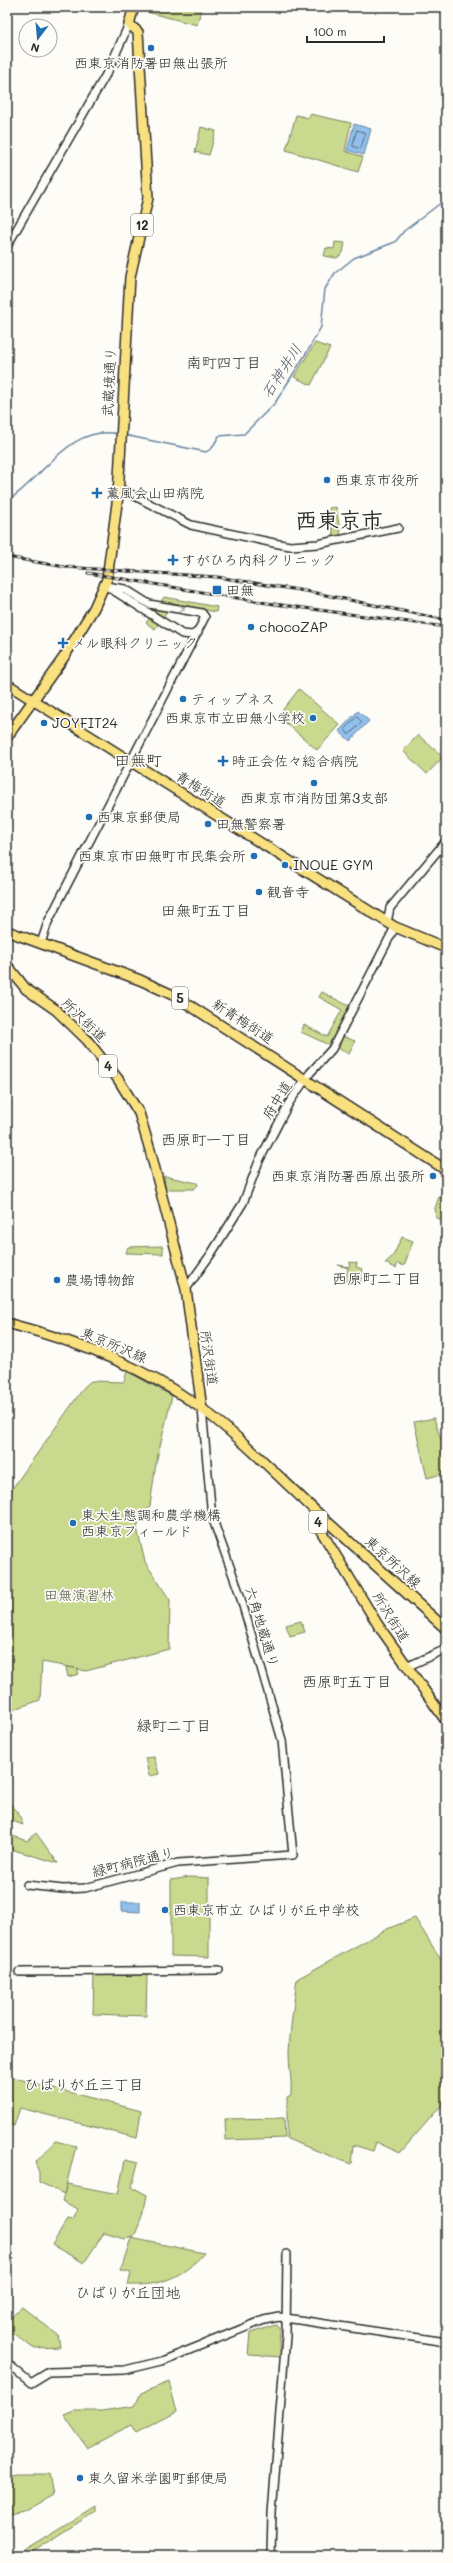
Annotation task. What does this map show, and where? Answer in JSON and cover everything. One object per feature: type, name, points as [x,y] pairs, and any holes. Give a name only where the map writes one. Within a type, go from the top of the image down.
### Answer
[{"type":"main road","points":[[129,24],[134,7]]},
{"type":"main road","name":"武蔵境通り","points":[[7,737],[78,635],[106,586],[114,540],[119,488],[130,277],[148,198],[138,32],[129,24]]},
{"type":"main road","name":"青梅街道","points":[[7,684],[391,924],[446,948]]},
{"type":"main road","name":"新青梅街道","points":[[7,931],[140,980],[175,996],[446,1170]]},
{"type":"main road","name":"所沢街道","points":[[7,965],[26,989],[56,1010],[87,1040],[108,1065],[133,1102],[142,1121],[186,1289],[202,1409]]},
{"type":"main road","name":"東京所沢線","points":[[7,1323],[72,1342],[105,1354],[161,1381],[202,1409]]},
{"type":"main road","name":"4","points":[[202,1409],[322,1516]]},
{"type":"main road","name":"所沢街道","points":[[322,1516],[318,1522],[320,1530],[404,1664],[446,1721]]},
{"type":"main road","name":"東京所沢線","points":[[322,1516],[446,1629]]},
{"type":"street","points":[[7,246],[108,70],[129,24]]},
{"type":"street","points":[[119,488],[191,525],[279,544],[318,544],[398,528]]},
{"type":"street","points":[[41,943],[46,928],[186,651],[198,632],[205,617],[202,613],[147,603],[123,588],[106,586]]},
{"type":"street","points":[[106,586],[182,634],[192,636],[198,632]]},
{"type":"street","points":[[160,619],[158,615],[162,606]]},
{"type":"street","points":[[182,634],[186,642],[186,651]]},
{"type":"street","name":"府中道","points":[[186,1289],[211,1254],[243,1202],[273,1132],[306,1079],[332,1049],[391,924],[390,908],[446,841]]},
{"type":"street","name":"六角地蔵通り","points":[[202,1409],[212,1517],[239,1592],[282,1740],[293,1855]]},
{"type":"street","points":[[404,1664],[413,1664],[446,1648]]},
{"type":"street","name":"緑町病院通り","points":[[27,1885],[63,1890],[85,1888],[178,1863],[293,1855]]},
{"type":"street","points":[[19,1972],[219,1970]]},
{"type":"street","points":[[271,2556],[272,2513],[287,2317],[287,2254]]},
{"type":"street","points":[[7,2363],[31,2383],[44,2374],[62,2370],[125,2370],[164,2361],[264,2320],[287,2317],[446,2342]]},
{"type":"green space","points":[[144,7],[202,7],[197,25],[143,11]]},
{"type":"green space","points":[[310,114],[351,123],[345,151],[363,157],[358,172],[286,150],[296,115],[309,118]]},
{"type":"green space","points":[[201,127],[216,131],[209,155],[195,152]]},
{"type":"green space","points":[[335,242],[345,243],[343,253],[337,258],[324,256],[326,248],[334,249]]},
{"type":"green space","points":[[315,343],[330,348],[311,385],[294,377]]},
{"type":"green space","points":[[336,507],[341,536],[334,538],[329,508]]},
{"type":"green space","points":[[164,597],[217,607],[216,612],[174,603],[155,629],[146,623]]},
{"type":"green space","points":[[299,689],[340,725],[317,750],[278,716]]},
{"type":"green space","points":[[418,735],[443,757],[427,774],[403,751]]},
{"type":"green space","points":[[322,992],[349,1006],[332,1044],[329,1045],[301,1032],[304,1025],[327,1037],[342,1010],[319,997]]},
{"type":"green space","points":[[342,1036],[355,1041],[349,1054],[339,1049]]},
{"type":"green space","points":[[164,1176],[197,1183],[198,1185],[194,1189],[168,1189],[165,1187]]},
{"type":"green space","points":[[439,1197],[446,1199],[446,1221],[436,1218],[435,1208]]},
{"type":"green space","points":[[402,1237],[413,1241],[404,1266],[398,1263],[396,1268],[385,1263],[393,1256]]},
{"type":"green space","points":[[163,1246],[163,1254],[126,1253],[128,1247]]},
{"type":"green space","points":[[350,1262],[357,1263],[356,1267],[363,1269],[360,1284],[345,1281],[348,1268],[338,1265],[349,1267]]},
{"type":"green space","name":"田無演習林","points":[[127,1371],[172,1396],[156,1463],[150,1506],[140,1518],[137,1528],[145,1562],[170,1600],[169,1649],[86,1671],[77,1669],[79,1674],[68,1677],[66,1667],[75,1668],[42,1662],[40,1700],[7,1712],[7,1496],[85,1386],[91,1381],[124,1382]]},
{"type":"green space","points":[[434,1418],[446,1455],[446,1473],[427,1478],[414,1422]]},
{"type":"green space","points":[[301,1621],[305,1632],[290,1636],[286,1625]]},
{"type":"green space","points":[[154,1757],[159,1774],[149,1776],[145,1758]]},
{"type":"green space","points":[[7,1800],[18,1812],[23,1825],[7,1819]]},
{"type":"green space","points":[[36,1833],[58,1863],[7,1848],[7,1834],[27,1841]]},
{"type":"green space","points":[[190,1877],[209,1878],[209,1957],[171,1956],[171,1880]]},
{"type":"green space","points":[[415,1918],[446,1968],[446,2100],[400,2153],[376,2142],[373,2151],[353,2145],[351,2164],[287,2139],[287,2097],[291,2095],[289,2057],[292,2015],[297,1979],[387,1929]]},
{"type":"green space","points":[[94,1974],[147,1975],[146,2016],[93,2014]]},
{"type":"green space","points":[[7,2076],[141,2111],[137,2138],[20,2108],[14,2126],[7,2124]]},
{"type":"green space","points":[[284,2118],[285,2138],[226,2140],[225,2119]]},
{"type":"green space","points":[[55,2141],[76,2146],[64,2194],[39,2182],[39,2172],[35,2163]]},
{"type":"green space","points":[[125,2160],[138,2163],[132,2187],[147,2195],[143,2215],[134,2237],[124,2239],[104,2233],[84,2263],[52,2245],[68,2219],[73,2220],[78,2209],[62,2201],[67,2184],[118,2194]]},
{"type":"green space","points":[[131,2238],[204,2253],[188,2269],[170,2279],[150,2284],[128,2285],[131,2272],[121,2269]]},
{"type":"green space","points":[[22,2307],[58,2335],[60,2347],[33,2348],[7,2329],[7,2321]]},
{"type":"green space","points":[[276,2325],[280,2327],[279,2347],[283,2357],[248,2355],[250,2333]]},
{"type":"green space","points":[[169,2382],[177,2412],[136,2433],[131,2425],[87,2448],[64,2415],[74,2411],[101,2411],[135,2406],[141,2393]]},
{"type":"green space","points":[[19,2474],[49,2474],[53,2495],[23,2512],[7,2516],[7,2476]]},
{"type":"green space","points":[[95,2506],[95,2512],[33,2551],[23,2556],[14,2556]]},
{"type":"water","points":[[354,124],[371,129],[364,155],[347,150]]},
{"type":"water","points":[[358,711],[369,721],[350,741],[339,731]]},
{"type":"water","points":[[121,1902],[140,1902],[140,1912],[121,1911]]},
{"type":"waterway","name":"石神井川","points":[[124,435],[206,452],[212,448],[219,436],[244,434],[275,403],[307,352],[321,327],[325,289],[335,273],[354,258],[395,242],[404,231],[446,199]]},
{"type":"waterway","name":"石神井川","points":[[7,501],[71,445],[85,437],[101,433],[119,434]]},
{"type":"railway","points":[[7,557],[65,567],[217,577],[311,592],[446,620]]},
{"type":"railway","points":[[88,573],[267,603],[446,627]]},
{"type":"place","name":"西東京消防署田無出張所","points":[[151,48]]},
{"type":"place","name":"西東京市役所","points":[[327,480]]},
{"type":"place","name":"薫風会山田病院","points":[[97,493]]},
{"type":"place","name":"すがひろ内科クリニック","points":[[173,560]]},
{"type":"place","name":"田無","points":[[217,590]]},
{"type":"place","name":"chocoZAP","points":[[251,627]]},
{"type":"place","name":"メル眼科クリニック","points":[[63,643]]},
{"type":"place","name":"ティップネス","points":[[183,699]]},
{"type":"place","name":"西東京市立田無小学校","points":[[313,718]]},
{"type":"place","name":"JOYFIT24","points":[[44,723]]},
{"type":"place","name":"時正会佐々総合病院","points":[[223,761]]},
{"type":"place","name":"西東京市消防団第3支部","points":[[314,783]]},
{"type":"place","name":"西東京郵便局","points":[[89,817]]},
{"type":"place","name":"田無警察署","points":[[208,824]]},
{"type":"place","name":"西東京市田無町市民集会所","points":[[254,856]]},
{"type":"place","name":"INOUE GYM","points":[[285,865]]},
{"type":"place","name":"観音寺","points":[[259,892]]},
{"type":"place","name":"西東京消防署西原出張所","points":[[433,1176]]},
{"type":"place","name":"農場博物館","points":[[57,1280]]},
{"type":"place","name":"東大生態調和農学機構 西東京フィールド","points":[[73,1523]]},
{"type":"place","name":"西東京市立 ひばりが丘中学校","points":[[165,1910]]},
{"type":"place","name":"東久留米学園町郵便局","points":[[80,2478]]},
{"type":"district","name":"南町四丁目","points":[[224,363]]},
{"type":"district","name":"西東京市","points":[[339,520]]},
{"type":"district","name":"田無町","points":[[138,760]]},
{"type":"district","name":"田無町五丁目","points":[[206,911]]},
{"type":"district","name":"西原町一丁目","points":[[206,1140]]},
{"type":"district","name":"西原町二丁目","points":[[377,1279]]},
{"type":"district","name":"西原町五丁目","points":[[347,1682]]},
{"type":"district","name":"緑町二丁目","points":[[174,1726]]},
{"type":"district","name":"ひばりが丘三丁目","points":[[84,2085]]},
{"type":"district","name":"ひばりが丘団地","points":[[128,2293]]}]
